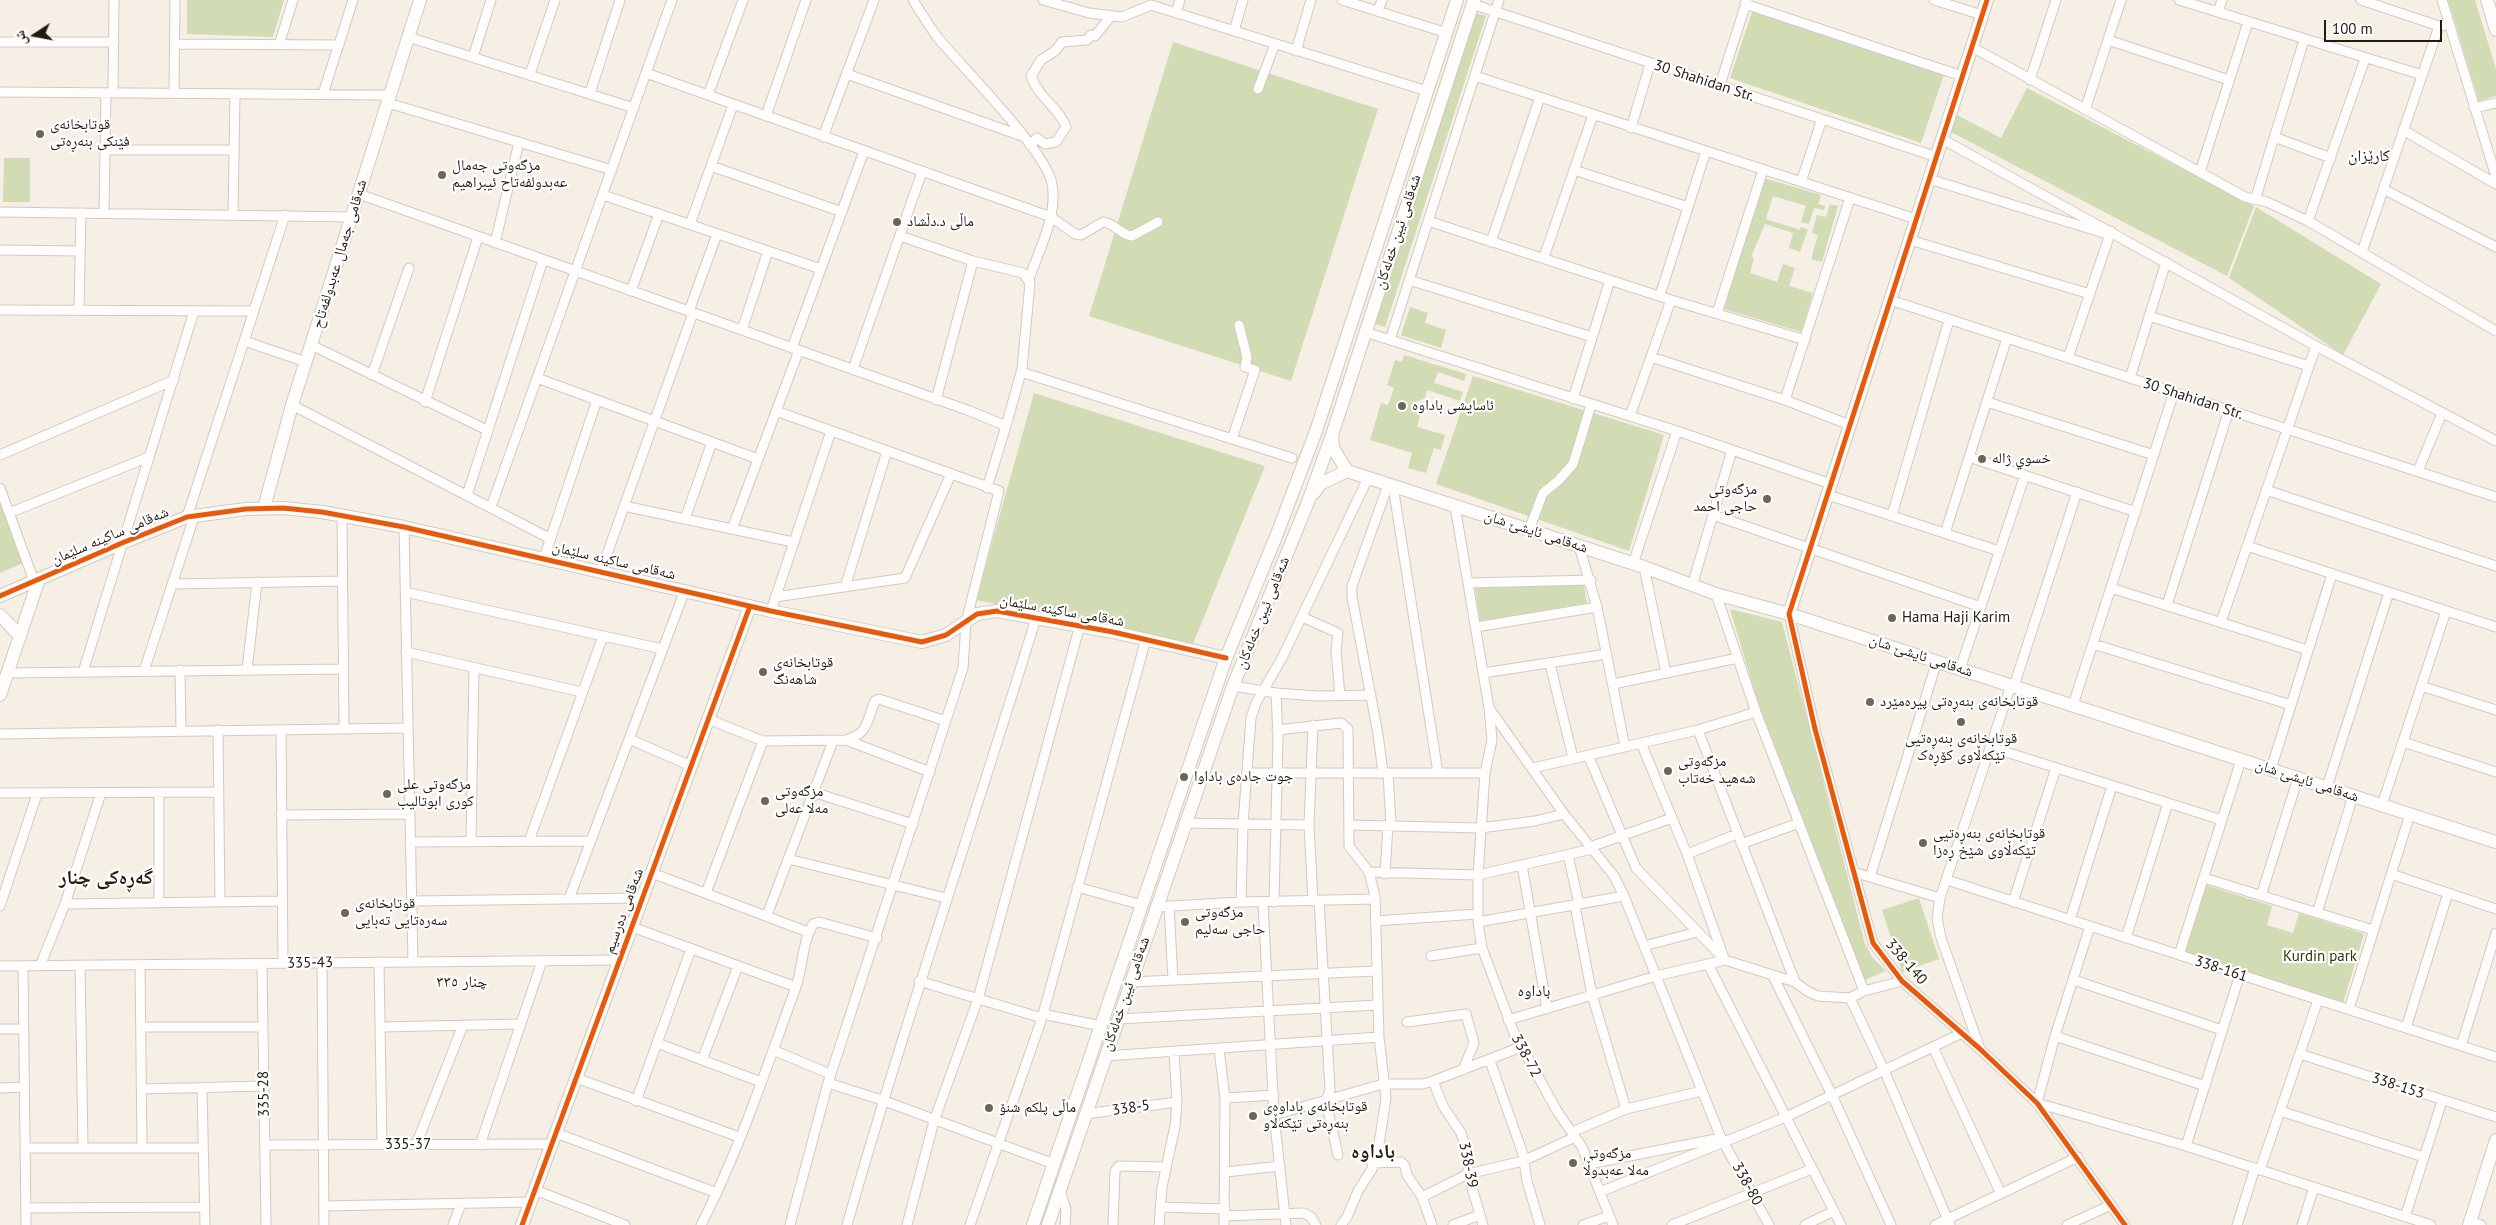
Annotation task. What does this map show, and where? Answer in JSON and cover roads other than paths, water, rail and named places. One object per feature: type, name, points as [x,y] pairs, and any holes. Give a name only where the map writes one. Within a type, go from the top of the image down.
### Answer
[{"type":"street","points":[[104,214],[105,150],[114,42],[114,0]]},
{"type":"street","points":[[174,93],[175,0]]},
{"type":"street","points":[[279,45],[293,0]]},
{"type":"street","points":[[323,94],[353,0]]},
{"type":"street","name":"شەقامی جەمال عەبدولفەتاح","points":[[264,508],[292,405],[420,0]]},
{"type":"street","points":[[473,57],[491,0]]},
{"type":"street","points":[[530,74],[555,0]]},
{"type":"street","points":[[590,93],[620,0]]},
{"type":"street","points":[[491,508],[672,0]]},
{"type":"street","points":[[708,96],[743,0]]},
{"type":"street","points":[[766,116],[806,0]]},
{"type":"street","points":[[824,137],[874,0]]},
{"type":"street","points":[[913,0],[937,36],[1041,158],[1052,183],[1051,217],[1029,279],[1021,372],[987,488]]},
{"type":"street","points":[[1043,0],[1089,13],[1122,17],[1151,5],[1427,92]]},
{"type":"street","points":[[1176,13],[1180,0]]},
{"type":"street","points":[[1234,31],[1243,0]]},
{"type":"street","points":[[1296,51],[1312,0]]},
{"type":"street","points":[[1342,0],[1446,33]]},
{"type":"street","points":[[1378,11],[1382,0]]},
{"type":"street","name":"شەقامی ئیبن خەلەکان","points":[[1033,1225],[1226,658],[1277,534],[1325,404],[1457,0]]},
{"type":"street","points":[[1390,340],[1500,0]]},
{"type":"street","points":[[1934,0],[1982,16]]},
{"type":"street","points":[[1789,614],[1987,0]]},
{"type":"street","points":[[2030,80],[2056,0]]},
{"type":"street","points":[[2085,110],[2121,0]]},
{"type":"street","points":[[2179,0],[2365,59],[2422,75]]},
{"type":"street","points":[[2218,12],[2222,0]]},
{"type":"street","points":[[2361,0],[2383,4],[2439,26],[2449,24]]},
{"type":"street","points":[[2442,0],[2496,177]]},
{"type":"street","points":[[2487,0],[2496,30]]},
{"type":"street","name":"شەقامی ئیبن خەلەکان","points":[[1048,1225],[1132,982],[1184,822],[1233,686],[1308,502],[1332,435],[1473,2]]},
{"type":"street","name":"30 Shahidan Str.","points":[[1473,2],[1650,64],[1720,85],[1936,157]]},
{"type":"street","points":[[1720,85],[1746,2],[1962,76]]},
{"type":"street","points":[[1030,145],[1037,138],[1045,144],[1056,142],[1066,127],[1063,118],[1053,110],[1033,82],[1031,76],[1041,60],[1055,52],[1062,42],[1087,40],[1091,35],[1095,36],[1111,16]]},
{"type":"street","points":[[2200,172],[2248,22]]},
{"type":"street","points":[[2362,252],[2439,26]]},
{"type":"street","points":[[408,37],[634,108]]},
{"type":"street","points":[[2108,40],[2229,80]]},
{"type":"street","points":[[2256,197],[2304,40]]},
{"type":"street","points":[[0,42],[114,42]]},
{"type":"street","points":[[175,44],[338,45]]},
{"type":"street","points":[[1258,90],[1275,44]]},
{"type":"street","points":[[1972,47],[2244,196],[2256,197],[2308,222],[2496,330]]},
{"type":"street","points":[[2308,222],[2365,59]]},
{"type":"street","points":[[1631,128],[1650,64]]},
{"type":"street","points":[[646,73],[1051,217],[1075,234],[1081,235],[1103,222],[1116,227],[1122,233],[1132,236],[1158,222]]},
{"type":"street","points":[[847,74],[1022,136]]},
{"type":"street","points":[[1475,76],[1916,219]]},
{"type":"street","points":[[0,92],[323,94],[389,99],[612,170]]},
{"type":"street","points":[[233,215],[235,94]]},
{"type":"street","points":[[1490,242],[1540,97]]},
{"type":"street","points":[[2474,108],[2496,103]]},
{"type":"street","points":[[690,224],[733,104]]},
{"type":"street","points":[[1544,257],[1593,115]]},
{"type":"street","points":[[1801,182],[1822,119]]},
{"type":"street","points":[[2403,130],[2496,184]]},
{"type":"street","points":[[2274,137],[2331,158]]},
{"type":"street","points":[[1942,139],[2316,346],[2496,442]]},
{"type":"street","points":[[495,243],[520,142]]},
{"type":"street","points":[[105,150],[234,150]]},
{"type":"street","points":[[732,529],[776,411],[822,270],[864,151]]},
{"type":"street","points":[[1660,295],[1706,151]]},
{"type":"street","points":[[712,166],[842,212]]},
{"type":"street","points":[[1574,170],[1688,207]]},
{"type":"street","points":[[1716,313],[1763,170]]},
{"type":"street","points":[[853,369],[922,172]]},
{"type":"street","points":[[1930,179],[2110,233]]},
{"type":"street","points":[[2383,189],[2496,247]]},
{"type":"street","points":[[358,194],[853,369],[1006,426]]},
{"type":"street","points":[[603,195],[822,270]]},
{"type":"street","points":[[1785,400],[1850,198]]},
{"type":"street","points":[[0,212],[352,217]]},
{"type":"street","points":[[80,213],[80,310]]},
{"type":"street","points":[[630,291],[659,214]]},
{"type":"street","points":[[144,671],[172,584],[190,517],[253,311],[285,215]]},
{"type":"street","points":[[1428,221],[1490,242],[1544,257],[1671,300],[1805,340]]},
{"type":"street","points":[[2068,358],[2110,233]]},
{"type":"street","points":[[601,572],[654,421],[716,234]]},
{"type":"street","points":[[900,236],[973,261],[1023,273],[1029,279]]},
{"type":"street","points":[[424,402],[478,237]]},
{"type":"street","points":[[1910,240],[2090,294]]},
{"type":"street","points":[[0,250],[80,251]]},
{"type":"street","points":[[742,330],[768,251]]},
{"type":"street","points":[[467,495],[543,260]]},
{"type":"street","points":[[936,400],[973,261]]},
{"type":"street","points":[[2130,378],[2166,262]]},
{"type":"street","points":[[372,375],[409,268]]},
{"type":"street","points":[[1409,280],[1592,337]]},
{"type":"street","points":[[1573,399],[1610,280]]},
{"type":"street","points":[[1630,416],[1671,300]]},
{"type":"street","name":"30 Shahidan Str.","points":[[1890,300],[2496,497]]},
{"type":"street","points":[[0,310],[253,311]]},
{"type":"street","points":[[83,672],[194,311]]},
{"type":"street","points":[[2149,316],[2309,366]]},
{"type":"street","points":[[1892,516],[1949,320]]},
{"type":"street","points":[[1232,439],[1255,370],[1245,366],[1247,358],[1239,325]]},
{"type":"street","points":[[1365,332],[1677,431],[1732,450],[1892,516],[2000,550]]},
{"type":"street","points":[[1944,533],[2007,338]]},
{"type":"street","points":[[244,342],[306,362]]},
{"type":"street","points":[[311,345],[424,402],[487,430]]},
{"type":"street","points":[[2221,622],[2316,346]]},
{"type":"street","points":[[1652,357],[1785,400],[1850,425]]},
{"type":"street","points":[[1021,372],[1292,458]]},
{"type":"street","points":[[538,378],[758,459]]},
{"type":"street","points":[[0,455],[174,380]]},
{"type":"street","points":[[2073,705],[2174,392]]},
{"type":"street","points":[[544,558],[549,538],[597,400]]},
{"type":"street","points":[[1987,402],[2154,455]]},
{"type":"street","points":[[1325,404],[1340,408]]},
{"type":"street","points":[[292,405],[549,538]]},
{"type":"street","points":[[1529,530],[1543,494],[1573,464],[1591,405]]},
{"type":"street","points":[[2167,605],[2229,410]]},
{"type":"street","points":[[776,411],[998,491],[966,622],[963,668],[877,938],[829,1079],[790,1225]]},
{"type":"street","points":[[2418,471],[2442,413]]},
{"type":"street","points":[[771,610],[831,431]]},
{"type":"street","points":[[1666,673],[1638,565],[1677,431]]},
{"type":"street","points":[[1308,502],[1320,484],[1347,471],[1333,448],[1332,435]]},
{"type":"street","points":[[685,519],[712,442]]},
{"type":"street","points":[[1692,586],[1732,450]]},
{"type":"street","points":[[845,587],[887,451]]},
{"type":"street","points":[[9,514],[149,457]]},
{"type":"street","points":[[1969,457],[2136,512]]},
{"type":"street","name":"شەقامی ئایشێ شان","points":[[1347,471],[1638,565],[1716,594],[1789,614],[1937,661],[2496,842]]},
{"type":"street","points":[[775,597],[905,578],[950,474]]},
{"type":"street","points":[[1960,669],[2024,475]]},
{"type":"street","points":[[1241,902],[1243,824],[1251,718],[1256,703],[1302,617],[1368,478]]},
{"type":"street","points":[[1385,874],[1390,825],[1385,773],[1352,597],[1352,586],[1390,486]]},
{"type":"street","points":[[1390,486],[1438,773]]},
{"type":"street","points":[[0,488],[37,580],[0,696]]},
{"type":"street","points":[[2266,490],[2496,566]]},
{"type":"street","points":[[1980,1049],[1941,938],[1937,918],[1940,898],[2077,492]]},
{"type":"street","points":[[624,506],[793,542]]},
{"type":"street","name":"338-72","points":[[1455,506],[1489,708],[1492,740],[1480,828],[1478,918],[1482,948],[1508,1020],[1557,1111],[1582,1146],[1613,1225]]},
{"type":"street","name":"شەقامی ساکینە سلێمان","points":[[0,596],[122,543],[190,517],[264,508],[303,509],[404,527],[750,606],[922,642],[938,639],[976,614],[990,611],[1080,625],[1226,658]]},
{"type":"street","points":[[342,515],[344,729]]},
{"type":"street","points":[[1713,515],[1810,550],[1981,607]]},
{"type":"street","points":[[404,527],[413,962]]},
{"type":"street","points":[[1277,534],[1292,542]]},
{"type":"street","points":[[1579,546],[1591,580],[1625,747]]},
{"type":"street","points":[[2247,546],[2496,627]]},
{"type":"street","points":[[2271,769],[2332,574]]},
{"type":"street","points":[[1468,584],[1591,580]]},
{"type":"street","points":[[172,584],[342,581]]},
{"type":"street","points":[[246,670],[257,582]]},
{"type":"street","points":[[2111,588],[2308,650]]},
{"type":"street","points":[[569,899],[685,590]]},
{"type":"street","points":[[405,592],[662,649]]},
{"type":"street","points":[[2327,787],[2389,592]]},
{"type":"street","points":[[1716,594],[1756,712],[1864,991]]},
{"type":"street","name":"شەقامی دەرسیم","points":[[522,1225],[750,606]]},
{"type":"street","points":[[1476,627],[1597,607]]},
{"type":"street","points":[[2382,805],[2446,611]]},
{"type":"street","points":[[0,614],[20,636]]},
{"type":"street","name":"338-140","points":[[1789,614],[1815,729],[1873,943],[1902,981],[1980,1049],[2036,1103],[2078,1157],[2125,1225]]},
{"type":"street","points":[[1302,617],[1338,633],[1336,650],[1340,696]]},
{"type":"street","points":[[846,1225],[919,981],[995,754],[1036,618]]},
{"type":"street","points":[[907,1225],[934,1121],[978,999],[1080,625]]},
{"type":"street","points":[[529,841],[603,636]]},
{"type":"street","points":[[970,1225],[997,1142],[1043,1016],[1146,639]]},
{"type":"street","points":[[2093,644],[2291,705]]},
{"type":"street","points":[[406,652],[582,692]]},
{"type":"street","points":[[1483,673],[1607,654]]},
{"type":"street","points":[[1613,684],[1738,658]]},
{"type":"street","points":[[1870,877],[1937,661]]},
{"type":"street","points":[[1550,664],[1573,758]]},
{"type":"street","points":[[471,841],[474,668]]},
{"type":"street","points":[[8,673],[343,669]]},
{"type":"street","points":[[180,670],[181,731]]},
{"type":"street","points":[[1233,686],[1276,693],[1340,696],[1371,695]]},
{"type":"street","points":[[2421,686],[2496,710]]},
{"type":"street","points":[[1274,902],[1277,773],[1276,693]]},
{"type":"street","points":[[708,719],[763,741],[846,740],[859,736],[866,725],[874,701],[878,699],[946,722]]},
{"type":"street","name":"338-80","points":[[1489,708],[1564,814],[1614,876],[1624,896],[1722,1140],[1769,1225]]},
{"type":"street","points":[[1533,768],[1698,730],[1756,712]]},
{"type":"street","points":[[1277,730],[1313,725],[1342,723],[1346,725],[1348,729],[1348,826],[1351,850],[1369,872],[1375,899],[1379,1037],[1385,1111],[1372,1163],[1354,1206],[1341,1225]]},
{"type":"street","points":[[1313,725],[1309,825],[1330,1089],[1326,1102],[1338,1156]]},
{"type":"street","points":[[0,734],[408,728]]},
{"type":"street","points":[[218,730],[220,902]]},
{"type":"street","points":[[281,730],[283,963]]},
{"type":"street","points":[[1698,730],[1795,982]]},
{"type":"street","points":[[629,739],[691,766]]},
{"type":"street","points":[[846,740],[930,772]]},
{"type":"street","points":[[706,893],[763,741]]},
{"type":"street","points":[[767,915],[833,741]]},
{"type":"street","points":[[2403,742],[2496,772]]},
{"type":"street","points":[[1641,743],[1687,854],[1725,960]]},
{"type":"street","points":[[1990,747],[2222,820]]},
{"type":"street","points":[[1588,755],[1636,868],[1725,960],[1795,982],[1818,996],[1850,998],[1864,991],[1902,981]]},
{"type":"street","points":[[2179,955],[2241,760]]},
{"type":"street","points":[[2013,902],[2056,768]]},
{"type":"street","points":[[1247,772],[1486,773]]},
{"type":"street","points":[[2261,896],[2298,778]]},
{"type":"street","points":[[2070,920],[2112,786]]},
{"type":"street","points":[[0,793],[219,792]]},
{"type":"street","points":[[813,792],[913,824]]},
{"type":"street","points":[[40,966],[65,904],[101,793]]},
{"type":"street","points":[[159,793],[159,903]]},
{"type":"street","points":[[0,906],[38,794]]},
{"type":"street","points":[[2316,913],[2353,796]]},
{"type":"street","points":[[2126,938],[2168,803]]},
{"type":"street","points":[[282,815],[410,814]]},
{"type":"street","points":[[1348,826],[1390,825],[1480,828],[1535,821],[1564,814]]},
{"type":"street","points":[[2348,1010],[2410,814]]},
{"type":"street","points":[[1369,872],[1385,874],[1478,875],[1591,848],[1672,818]]},
{"type":"street","points":[[1184,822],[1309,825]]},
{"type":"street","points":[[1741,844],[1799,822]]},
{"type":"street","points":[[1687,854],[1737,834]]},
{"type":"street","points":[[410,842],[590,841]]},
{"type":"street","points":[[1568,854],[1592,995],[1626,1109]]},
{"type":"street","points":[[788,859],[894,883],[946,898]]},
{"type":"street","points":[[1522,865],[1547,1009]]},
{"type":"street","points":[[1853,872],[1940,898]]},
{"type":"street","points":[[652,873],[808,932]]},
{"type":"street","points":[[2391,874],[2496,909]]},
{"type":"street","points":[[2204,878],[2374,930]]},
{"type":"street","name":"338-161","points":[[1947,880],[2496,1057]]},
{"type":"street","points":[[1078,888],[1142,905]]},
{"type":"street","points":[[2406,1028],[2448,893]]},
{"type":"street","points":[[1375,921],[1478,918],[1530,914],[1624,896]]},
{"type":"street","points":[[412,901],[642,898]]},
{"type":"street","points":[[1155,907],[1241,902],[1375,899]]},
{"type":"street","points":[[65,904],[282,901]]},
{"type":"street","points":[[1263,903],[1274,1115],[1286,1225]]},
{"type":"street","points":[[1169,906],[1173,980]]},
{"type":"street","points":[[701,1225],[717,1193],[773,1050],[796,987],[808,932],[813,924],[819,922],[877,938]]},
{"type":"street","points":[[2090,926],[2036,1103],[2186,1146],[2431,1225]]},
{"type":"street","points":[[632,927],[796,987]]},
{"type":"street","points":[[1644,946],[1697,932]]},
{"type":"street","points":[[2461,1046],[2496,933]]},
{"type":"street","points":[[636,1101],[691,948]]},
{"type":"street","points":[[1431,956],[1482,948]]},
{"type":"street","points":[[1124,957],[1137,964]]},
{"type":"street","points":[[480,1145],[542,960]]},
{"type":"street","name":"335-43","points":[[0,966],[620,960]]},
{"type":"street","points":[[1508,1020],[1656,976],[1725,960]]},
{"type":"street","points":[[379,962],[382,1145]]},
{"type":"street","points":[[322,963],[324,1225]]},
{"type":"street","name":"335-28","points":[[262,964],[266,1225]]},
{"type":"street","points":[[1708,964],[1841,1225]]},
{"type":"street","points":[[140,965],[142,1148]]},
{"type":"street","points":[[23,966],[26,1225]]},
{"type":"street","points":[[80,966],[83,1148]]},
{"type":"street","points":[[702,1060],[738,966]]},
{"type":"street","points":[[1132,982],[1376,971]]},
{"type":"street","points":[[2186,1146],[2240,974]]},
{"type":"street","points":[[1774,976],[1832,1095],[1891,1225]]},
{"type":"street","points":[[2074,980],[2222,1030]]},
{"type":"street","points":[[919,981],[1043,1016],[1101,1026]]},
{"type":"street","points":[[1850,998],[1884,1070],[1949,1222]]},
{"type":"street","points":[[2237,1225],[2280,1111],[2318,1000]]},
{"type":"street","points":[[1118,1019],[1378,1005]]},
{"type":"street","points":[[1406,1022],[1466,1014],[1474,1043],[1464,1070]]},
{"type":"street","points":[[380,1026],[521,1024]]},
{"type":"street","points":[[416,1145],[463,1025]]},
{"type":"street","points":[[141,1027],[263,1027]]},
{"type":"street","points":[[0,1029],[24,1029]]},
{"type":"street","points":[[1600,1192],[1722,1140],[1786,1117],[1962,1033]]},
{"type":"street","points":[[2055,1036],[2205,1086]]},
{"type":"street","points":[[1105,1056],[1379,1037]]},
{"type":"street","points":[[657,1044],[761,1082]]},
{"type":"street","points":[[1274,1115],[1326,1102],[1383,1084],[1423,1084],[1490,1061],[1521,1047]]},
{"type":"street","points":[[1933,1047],[2001,1194]]},
{"type":"street","points":[[1219,1049],[1224,1098],[1226,1172],[1224,1217]]},
{"type":"street","points":[[773,1050],[829,1079],[934,1121],[1054,1164]]},
{"type":"street","points":[[1160,1225],[1165,1167],[1173,1144],[1177,1102],[1174,1052]]},
{"type":"street","name":"338-153","points":[[2300,1054],[2496,1117]]},
{"type":"street","points":[[1490,1061],[1523,1154],[1523,1161],[1540,1225]]},
{"type":"street","points":[[576,1078],[739,1137]]},
{"type":"street","name":"338-39","points":[[1433,1081],[1442,1106],[1461,1132],[1468,1154],[1468,1174],[1483,1225]]},
{"type":"street","points":[[142,1089],[264,1086]]},
{"type":"street","points":[[0,1088],[24,1087]]},
{"type":"street","points":[[202,1087],[205,1225]]},
{"type":"street","points":[[1422,1197],[1468,1174],[1523,1161],[1626,1109],[1702,1091]]},
{"type":"street","points":[[1224,1098],[1274,1095]]},
{"type":"street","points":[[2405,1217],[2442,1101]]},
{"type":"street","name":"338-5","points":[[1085,1114],[1177,1102]]},
{"type":"street","points":[[2280,1111],[2424,1157]]},
{"type":"street","points":[[554,1138],[717,1193]]},
{"type":"street","name":"335-37","points":[[264,1145],[480,1145],[554,1138]]},
{"type":"street","points":[[1589,1164],[1722,1140]]},
{"type":"street","points":[[2474,1224],[2496,1140]]},
{"type":"street","points":[[25,1148],[203,1148]]},
{"type":"street","points":[[1934,1225],[1949,1222],[2001,1194],[2078,1157]]},
{"type":"street","points":[[1372,1163],[1401,1162],[1405,1166],[1407,1176],[1422,1197],[1432,1225]]},
{"type":"street","points":[[1113,1225],[1116,1171],[1119,1166],[1165,1167]]},
{"type":"street","points":[[1226,1172],[1280,1166]]},
{"type":"street","points":[[1672,1225],[1812,1169]]},
{"type":"street","points":[[2302,1225],[2314,1187]]},
{"type":"street","points":[[1060,1190],[1066,1209],[1065,1225]]},
{"type":"street","points":[[324,1206],[461,1204],[533,1196],[625,1225]]},
{"type":"street","points":[[453,1225],[461,1204]]},
{"type":"street","points":[[2067,1225],[2111,1205]]},
{"type":"street","points":[[26,1208],[204,1207]]},
{"type":"street","points":[[1161,1207],[1224,1217],[1286,1213],[1308,1214],[1316,1225]]},
{"type":"street","points":[[1805,1225],[1834,1211]]},
{"type":"street","points":[[1453,1225],[1480,1215]]},
{"type":"street","points":[[1583,1225],[1609,1216]]},
{"type":"place","name":"قوتابخانەی فێنکی بنەڕەتی","points":[[40,134]]},
{"type":"place","name":"مزگەوتی جەمال عەبدولفەتاح ئیبراهیم","points":[[442,175]]},
{"type":"place","name":"ماڵی د.دڵشاد","points":[[897,222]]},
{"type":"place","name":"ئاسايشى باداوه","points":[[1402,406]]},
{"type":"place","name":"خسوي ژاله","points":[[1982,459]]},
{"type":"place","name":"مزگەوتی حاجی احمد","points":[[1767,499]]},
{"type":"place","name":"Hama Haji Karim","points":[[1892,618]]},
{"type":"place","name":"قوتابخانەى شاهەنگ","points":[[763,672]]},
{"type":"place","name":"قوتابخانەی بنەڕەتی پیرەمێرد","points":[[1870,702]]},
{"type":"place","name":"قوتابخانەی بنەڕەتیی تێکەڵاوی کۆڕەک","points":[[1961,722]]},
{"type":"place","name":"مزگەوتی شەهید خەتاب","points":[[1668,771]]},
{"type":"place","name":"جوت جادەی باداوا","points":[[1184,777]]},
{"type":"place","name":"مزگەوتی علی کوری ابوتالیب","points":[[387,794]]},
{"type":"place","name":"مزگەوتی مەلا عەلی","points":[[765,801]]},
{"type":"place","name":"قوتابخانەی بنەڕەتیی تێکەڵاوی شێخ ڕەزا","points":[[1923,843]]},
{"type":"place","name":"قوتابخانەی سەرەتایی تەبایی","points":[[345,913]]},
{"type":"place","name":"مزگەوتی حاجی سەلیم","points":[[1185,922]]},
{"type":"place","name":"ماڵی پلکم شنۆ","points":[[989,1108]]},
{"type":"place","name":"قوتابخانەی باداوەی بنەڕەتی تێکەڵاو","points":[[1253,1116]]},
{"type":"place","name":"مزگەوتی مەلا عەبدوڵا","points":[[1573,1163]]},
{"type":"district","name":"کارێزان","points":[[2369,156]]},
{"type":"district","name":"گەڕەکی چنار","points":[[106,878]]},
{"type":"district","name":"چنار ٣٣٥","points":[[462,982]]},
{"type":"district","name":"باداوە","points":[[1534,991]]},
{"type":"district","name":"باداوە","points":[[1373,1152]]},
{"type":"park label","name":"Kurdin park","points":[[2320,957]]}]
